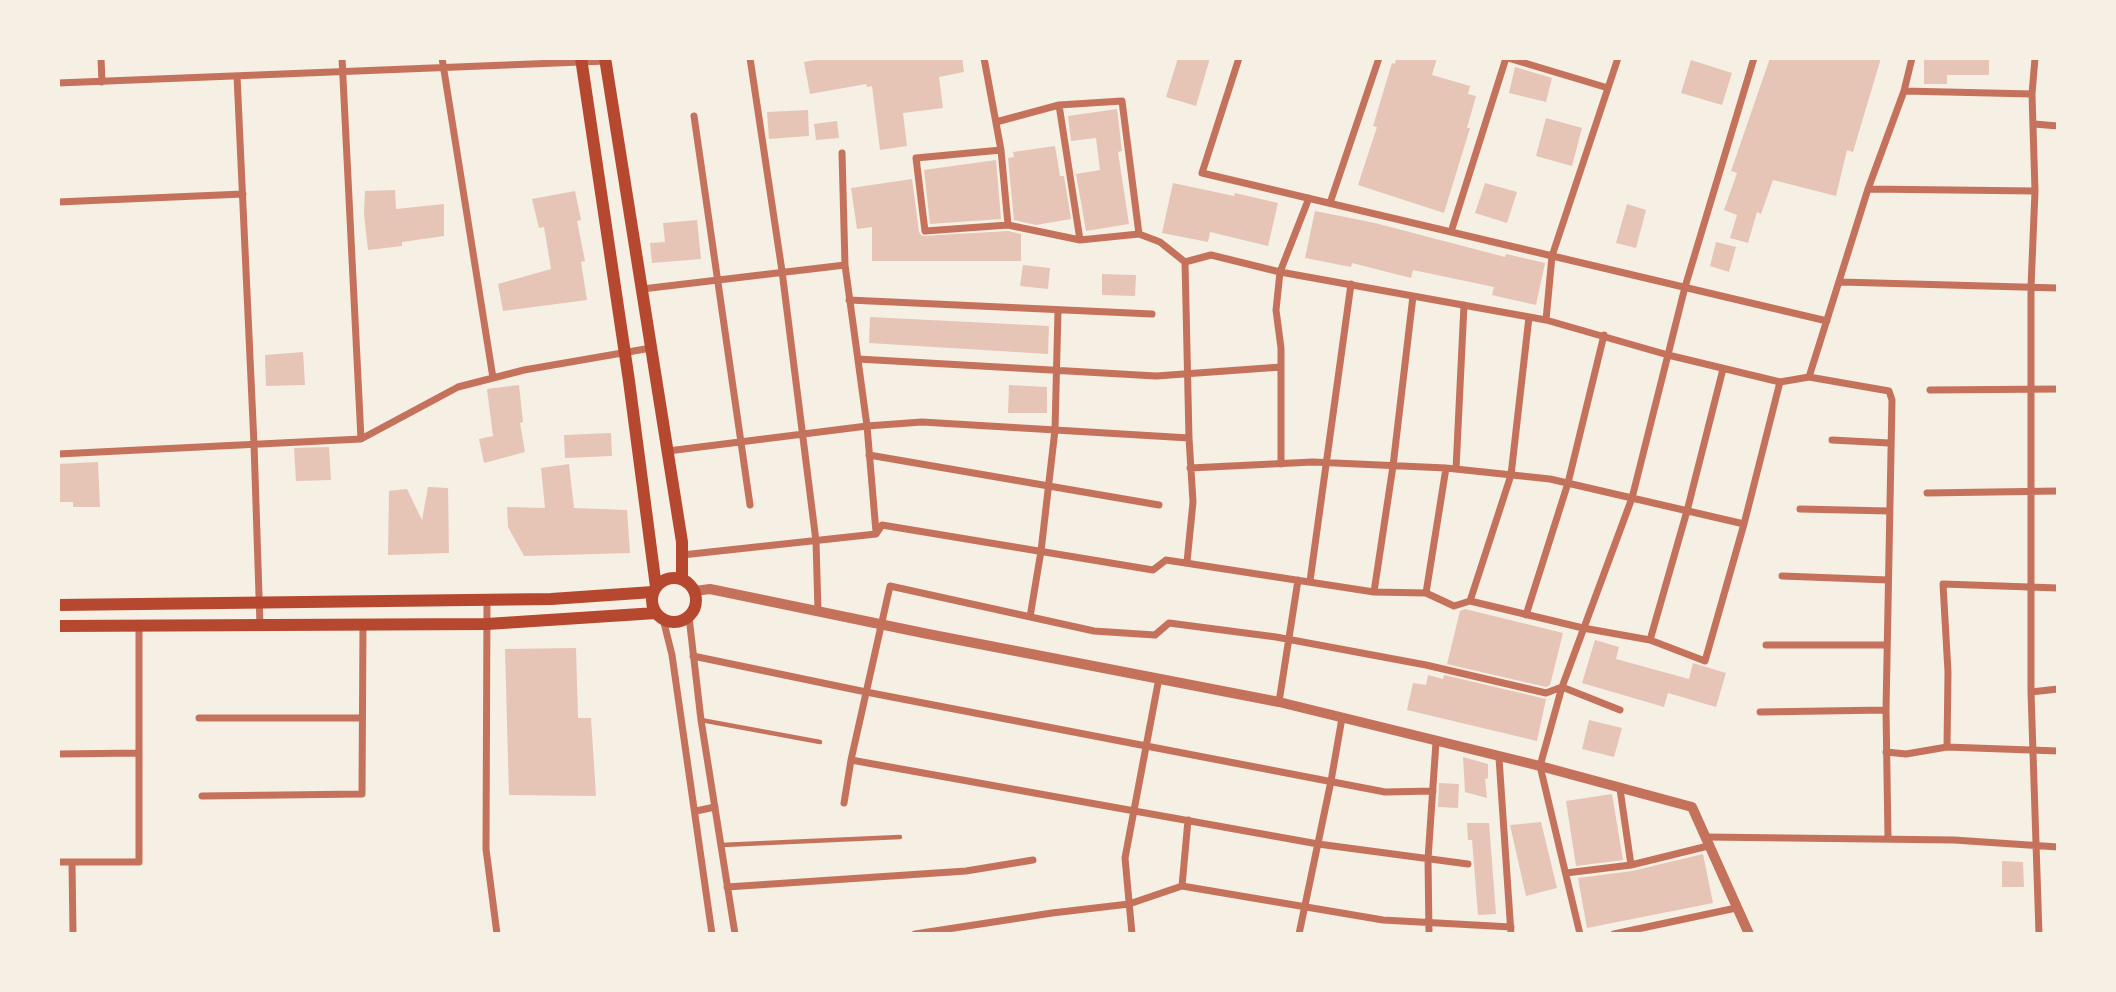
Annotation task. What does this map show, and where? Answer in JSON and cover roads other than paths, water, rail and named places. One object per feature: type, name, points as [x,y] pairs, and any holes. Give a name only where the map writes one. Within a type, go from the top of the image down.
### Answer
[{"type":"main road","points":[[581,60],[625,352],[654,589],[652,600],[660,616]]},
{"type":"main road","points":[[606,60],[668,451],[682,555],[682,578]]},
{"type":"main road","points":[[58,605],[551,599],[654,589],[663,580],[672,577],[682,578],[695,591],[697,600],[695,610],[681,622],[660,616],[487,624],[58,626]]},
{"type":"street","points":[[101,58],[102,82]]},
{"type":"street","points":[[342,58],[360,439]]},
{"type":"street","points":[[442,58],[493,378]]},
{"type":"street","points":[[750,58],[782,271],[816,541],[818,611]]},
{"type":"street","points":[[985,58],[1000,150],[1008,225]]},
{"type":"street","points":[[1240,58],[1202,173],[1827,321]]},
{"type":"street","points":[[1330,203],[1379,58]]},
{"type":"street","points":[[1451,232],[1507,58],[1608,88]]},
{"type":"street","points":[[1546,320],[1552,256],[1618,58]]},
{"type":"street","points":[[1580,934],[1540,766],[1562,687],[1632,498],[1685,287],[1754,58]]},
{"type":"street","points":[[1808,377],[1868,189],[1904,91],[1912,58]]},
{"type":"street","points":[[2035,58],[2032,94],[2035,191],[2031,287],[2031,692],[2039,934]]},
{"type":"street","points":[[58,83],[606,60]]},
{"type":"street","points":[[237,76],[260,625]]},
{"type":"street","points":[[1904,91],[2032,94]]},
{"type":"street","points":[[996,122],[1059,105],[1122,101],[1139,234]]},
{"type":"street","points":[[1059,105],[1080,240]]},
{"type":"street","points":[[694,116],[750,505]]},
{"type":"street","points":[[2034,124],[2058,126]]},
{"type":"street","points":[[1000,150],[916,158],[925,231],[1008,225],[1080,240],[1139,234],[1160,242],[1185,261]]},
{"type":"street","points":[[842,153],[845,265],[867,426],[876,534]]},
{"type":"street","points":[[1868,189],[2035,191]]},
{"type":"street","points":[[58,202],[243,194]]},
{"type":"street","points":[[1280,464],[1281,348],[1276,310],[1280,272],[1309,198]]},
{"type":"street","points":[[1185,261],[1211,255],[1280,272],[1546,320],[1668,355],[1780,382],[1808,377],[1889,391],[1892,400],[1889,443],[1886,710],[1888,839]]},
{"type":"street","points":[[1185,261],[1193,502],[1187,562]]},
{"type":"street","points":[[642,289],[845,265]]},
{"type":"street","points":[[1840,282],[2058,288]]},
{"type":"street","points":[[1310,582],[1351,284]]},
{"type":"street","points":[[1374,592],[1393,466],[1413,296]]},
{"type":"street","points":[[849,300],[1152,314]]},
{"type":"street","points":[[1456,469],[1464,305]]},
{"type":"street","points":[[1030,617],[1041,551],[1055,430],[1058,310]]},
{"type":"street","points":[[1470,601],[1511,475],[1529,317]]},
{"type":"street","points":[[1527,615],[1568,483],[1604,335]]},
{"type":"street","points":[[58,454],[360,439],[458,387],[524,370],[651,348]]},
{"type":"street","points":[[858,359],[1156,376],[1281,367]]},
{"type":"street","points":[[1650,640],[1687,511],[1723,369]]},
{"type":"street","points":[[682,555],[876,534],[882,525],[1153,570],[1166,560],[1374,592],[1426,593],[1454,606],[1470,601],[1583,628],[1650,640],[1705,661],[1780,382]]},
{"type":"street","points":[[1930,390],[2058,389]]},
{"type":"street","points":[[668,451],[802,433],[922,422],[1189,438]]},
{"type":"street","points":[[1832,440],[1889,443]]},
{"type":"street","points":[[869,454],[1159,505]]},
{"type":"street","points":[[1190,468],[1326,463],[1456,469],[1568,483],[1744,524]]},
{"type":"street","points":[[1426,593],[1446,468]]},
{"type":"street","points":[[1927,494],[2058,491]]},
{"type":"street","points":[[1800,509],[1889,511]]},
{"type":"street","points":[[1782,576],[1888,580]]},
{"type":"street","points":[[1279,702],[1298,580]]},
{"type":"street","points":[[1947,747],[1948,672],[1943,584],[2058,588]]},
{"type":"street","points":[[844,803],[890,586],[1094,631],[1155,635],[1170,623],[1289,639],[1546,693],[1562,687],[1620,710]]},
{"type":"street","points":[[695,591],[710,589],[1279,702],[1540,766],[1692,807],[1749,934]]},
{"type":"street","points":[[487,600],[486,849],[497,934]]},
{"type":"street","points":[[660,616],[671,655],[712,934]]},
{"type":"street","points":[[688,617],[701,720],[735,934]]},
{"type":"street","points":[[202,796],[362,794],[363,624]]},
{"type":"street","points":[[58,862],[139,862],[139,625]]},
{"type":"street","points":[[1766,645],[1887,645]]},
{"type":"street","points":[[694,656],[866,692],[1385,792],[1433,791]]},
{"type":"street","points":[[1132,934],[1125,858],[1159,678]]},
{"type":"street","points":[[2031,692],[2058,689]]},
{"type":"street","points":[[1760,712],[1886,710]]},
{"type":"street","points":[[199,718],[362,718]]},
{"type":"street","points":[[1299,934],[1342,718]]},
{"type":"street","points":[[1429,934],[1428,859],[1436,742]]},
{"type":"street","points":[[1886,752],[1906,754],[1947,747],[2058,751]]},
{"type":"street","points":[[58,754],[139,753]]},
{"type":"street","points":[[915,934],[1129,904],[1182,886],[1383,920],[1511,931],[1499,758]]},
{"type":"street","points":[[851,760],[1318,844],[1468,864]]},
{"type":"street","points":[[1620,789],[1631,865]]},
{"type":"street","points":[[696,811],[715,807]]},
{"type":"street","points":[[1182,886],[1188,820]]},
{"type":"street","points":[[1566,873],[1631,865],[1707,841],[1954,840],[2058,847]]},
{"type":"street","points":[[727,887],[966,871],[1032,860]]},
{"type":"street","points":[[72,862],[73,934]]},
{"type":"street","points":[[1614,934],[1736,908]]},
{"type":"lane","points":[[701,720],[820,742]]},
{"type":"lane","points":[[721,845],[900,837]]}]
